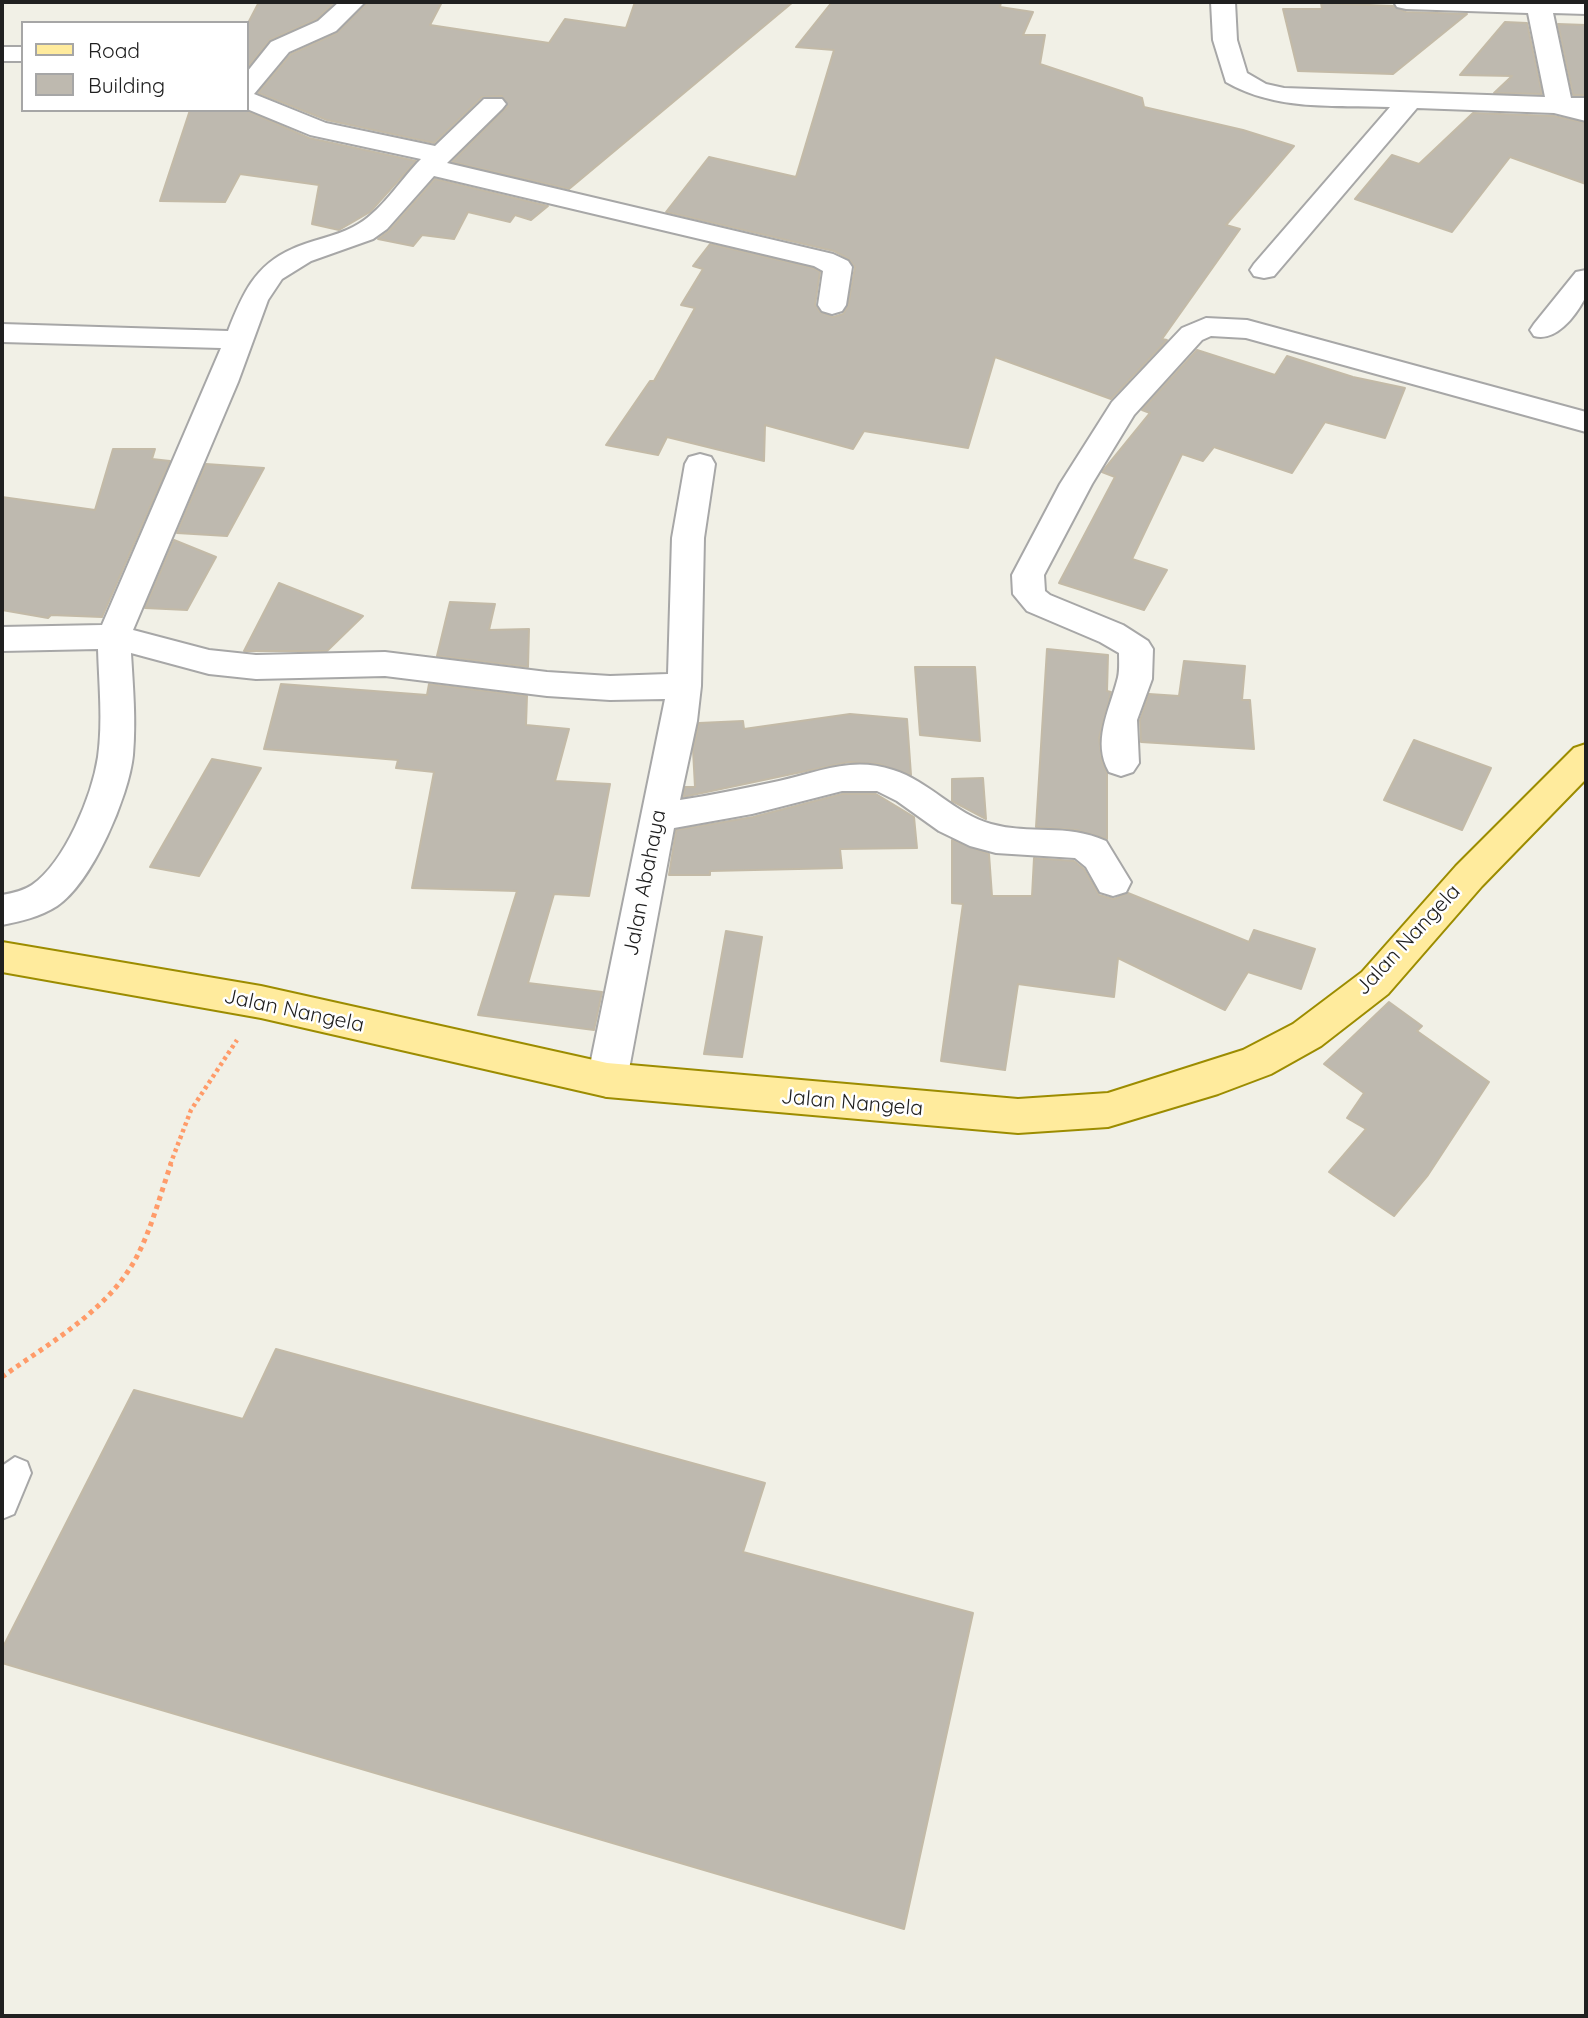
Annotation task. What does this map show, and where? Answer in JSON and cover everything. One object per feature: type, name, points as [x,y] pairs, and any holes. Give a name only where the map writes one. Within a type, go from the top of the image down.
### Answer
[{"type":"main road","name":"Jalan Nangela","points":[[2,957],[261,1002],[607,1080],[1018,1116],[1108,1110],[1204,1082],[1257,1062],[1307,1035],[1375,982],[1469,876],[1586,757]]},
{"type":"street","points":[[248,46],[280,47],[327,26],[353,2]]},
{"type":"street","points":[[1223,2],[1225,40],[1235,77],[1245,84],[1284,96],[1586,106]]},
{"type":"street","points":[[1406,2],[1586,7]]},
{"type":"street","points":[[1539,4],[1560,106]]},
{"type":"street","points":[[248,87],[280,47]]},
{"type":"street","points":[[2,54],[21,54]]},
{"type":"street","points":[[248,100],[319,129],[434,161],[823,260],[838,267],[832,305]]},
{"type":"street","points":[[1264,270],[1409,101]]},
{"type":"street","points":[[2,910],[29,904],[47,894],[68,871],[97,819],[116,749],[114,637],[223,382],[254,300],[271,273],[301,256],[363,233],[377,223],[434,161],[493,104]]},
{"type":"street","points":[[1560,106],[1586,115]]},
{"type":"street","points":[[1544,330],[1586,278]]},
{"type":"street","points":[[1121,763],[1120,720],[1135,679],[1136,649],[1116,635],[1036,601],[1026,585],[1028,575],[1076,484],[1123,409],[1192,334],[1215,326],[1247,329],[1586,422]]},
{"type":"street","points":[[2,333],[237,340]]},
{"type":"street","name":"Jalan Abahaya","points":[[607,1080],[658,816],[680,721],[684,686],[688,538],[700,464]]},
{"type":"street","points":[[2,639],[114,637],[209,662],[256,667],[385,664],[547,684],[610,688],[684,686]]},
{"type":"street","points":[[658,816],[702,810],[838,778],[874,777],[896,783],[919,795],[953,823],[980,835],[1019,843],[1081,847],[1094,852],[1113,882]]},
{"type":"lane","points":[[2,1503],[15,1473]]},
{"type":"path","points":[[2,1377],[88,1315],[121,1280],[136,1258],[191,1110],[261,1002]]},
{"type":"building","points":[[259,2],[335,2],[317,19],[270,40],[248,67],[248,23]]},
{"type":"building","points":[[368,2],[442,2],[430,25],[549,43],[565,19],[626,28],[635,2],[793,2],[569,189],[452,162],[508,106],[502,96],[482,97],[434,143],[327,120],[258,93],[291,54],[337,33]]},
{"type":"building","points":[[832,2],[1001,2],[1000,7],[1033,12],[1023,35],[1045,35],[1040,64],[1142,98],[1144,107],[1243,130],[1294,146],[1226,225],[1240,229],[1162,339],[1167,340],[1111,399],[995,357],[968,448],[864,431],[853,449],[765,425],[764,461],[667,437],[658,455],[606,445],[650,381],[654,381],[695,308],[681,305],[703,269],[693,266],[710,244],[813,268],[820,272],[815,305],[820,312],[833,317],[843,314],[848,306],[855,267],[849,259],[834,251],[666,212],[709,157],[796,177],[834,50],[796,47]]},
{"type":"building","points":[[1321,3],[1393,6],[1406,12],[1467,14],[1393,74],[1298,71],[1283,9],[1322,9]]},
{"type":"building","points":[[1505,22],[1527,23],[1542,94],[1494,93],[1512,76],[1460,75]]},
{"type":"building","points":[[1558,24],[1586,25],[1586,95],[1573,95]]},
{"type":"building","points":[[248,111],[309,138],[416,161],[370,212],[339,230],[312,224],[319,185],[240,174],[225,202],[160,201],[189,112]]},
{"type":"building","points":[[1473,113],[1554,116],[1586,123],[1586,184],[1510,157],[1452,232],[1355,199],[1392,155],[1419,164]]},
{"type":"building","points":[[435,179],[548,206],[531,220],[515,215],[510,222],[468,212],[454,239],[422,235],[413,246],[378,239],[389,231]]},
{"type":"building","points":[[1197,350],[1275,375],[1287,356],[1353,377],[1405,388],[1385,438],[1325,422],[1292,473],[1214,447],[1203,461],[1182,454],[1132,559],[1167,570],[1144,610],[1059,583],[1115,477],[1102,472],[1150,413],[1142,410]]},
{"type":"building","points":[[113,449],[155,449],[152,459],[170,461],[102,617],[51,615],[48,618],[2,610],[2,497],[95,510]]},
{"type":"building","points":[[206,464],[264,468],[227,536],[177,533]]},
{"type":"building","points":[[174,540],[216,557],[187,610],[145,608]]},
{"type":"building","points":[[279,583],[363,616],[327,651],[244,651]]},
{"type":"building","points":[[450,602],[495,604],[489,630],[529,629],[528,667],[437,656]]},
{"type":"building","points":[[1047,649],[1108,655],[1107,691],[1111,692],[1099,738],[1102,761],[1107,773],[1107,839],[1077,830],[1036,827]]},
{"type":"building","points":[[1184,661],[1245,666],[1242,700],[1250,700],[1254,749],[1141,742],[1140,720],[1149,694],[1179,696]]},
{"type":"building","points":[[915,667],[975,667],[980,741],[920,735]]},
{"type":"building","points":[[281,684],[427,695],[429,684],[527,696],[526,725],[569,729],[555,781],[610,784],[589,896],[554,894],[528,983],[602,992],[594,1030],[478,1015],[517,891],[412,888],[434,772],[396,768],[398,760],[264,749]]},
{"type":"building","points":[[850,714],[907,719],[911,775],[879,764],[849,762],[683,797],[685,787],[695,787],[693,750],[699,723],[743,721],[744,729]]},
{"type":"building","points":[[1414,740],[1491,768],[1462,830],[1384,800]]},
{"type":"building","points":[[212,759],[261,768],[199,876],[150,867]]},
{"type":"building","points":[[983,778],[986,819],[952,801],[952,779]]},
{"type":"building","points":[[842,794],[876,794],[914,817],[917,848],[840,849],[842,868],[710,871],[710,875],[669,875],[676,830],[753,817]]},
{"type":"building","points":[[952,840],[989,854],[992,896],[1032,896],[1034,858],[1074,861],[1084,869],[1099,895],[1114,899],[1128,893],[1249,942],[1254,930],[1315,949],[1301,989],[1248,972],[1225,1010],[1118,958],[1114,997],[1018,984],[1005,1070],[941,1061],[963,904],[952,903]]},
{"type":"building","points":[[726,931],[762,937],[742,1057],[704,1054]]},
{"type":"building","points":[[1389,1002],[1422,1026],[1417,1031],[1489,1082],[1428,1175],[1394,1216],[1329,1172],[1366,1129],[1347,1118],[1364,1093],[1324,1064]]},
{"type":"building","points":[[276,1349],[765,1483],[743,1552],[973,1613],[904,1929],[2,1663],[2,1649],[134,1390],[243,1419]]}]
